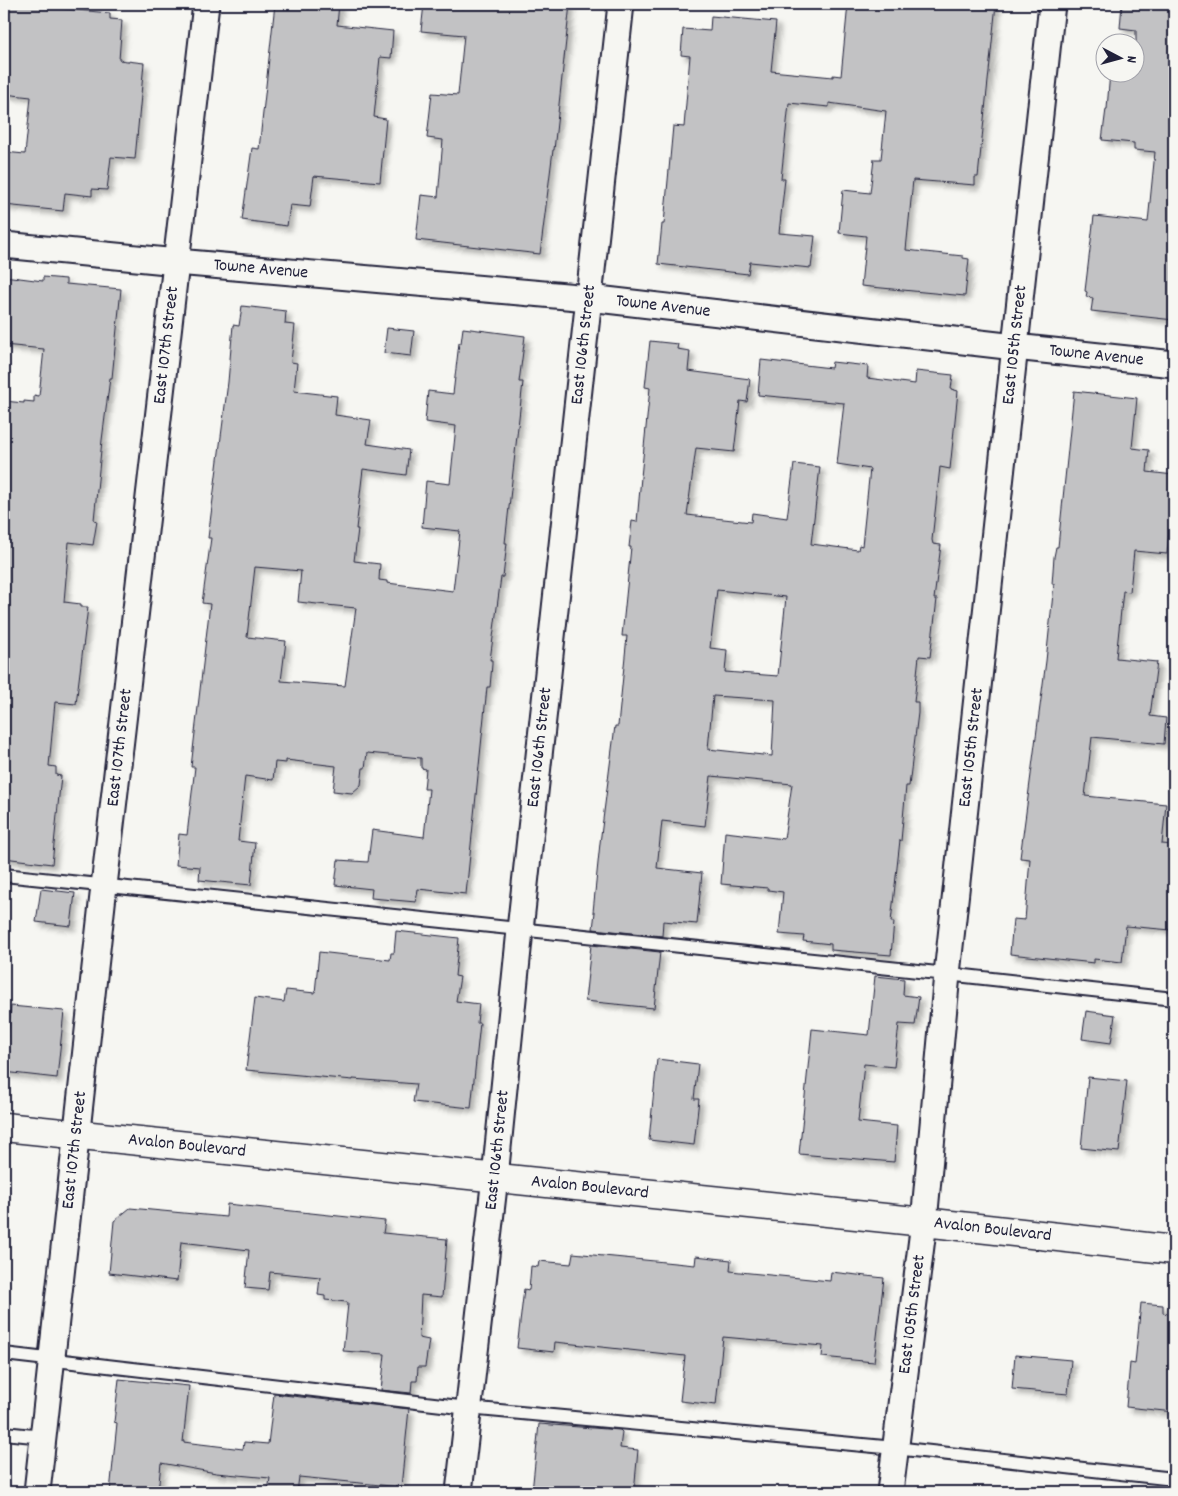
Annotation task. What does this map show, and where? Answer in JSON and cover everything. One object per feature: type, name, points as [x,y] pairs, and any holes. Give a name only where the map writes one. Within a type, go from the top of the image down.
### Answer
[{"type":"main road","name":"Avalon Boulevard","points":[[4,1127],[924,1222],[1174,1250]]},
{"type":"street","name":"East 107th Street","points":[[37,1492],[104,886],[206,4]]},
{"type":"street","name":"East 106th Street","points":[[459,1492],[495,1177],[520,930],[621,4]]},
{"type":"street","name":"East 105th Street","points":[[890,1492],[924,1222],[947,974],[1052,4]]},
{"type":"street","name":"Towne Avenue","points":[[4,244],[177,262],[589,298],[1174,364]]},
{"type":"lane","points":[[4,876],[1174,999]]},
{"type":"lane","points":[[4,1354],[468,1408],[895,1448],[1174,1479]]},
{"type":"lane","points":[[4,1433],[43,1436]]},
{"type":"building","points":[[8,4],[54,4],[54,8],[110,13],[110,19],[122,20],[119,60],[144,63],[135,159],[111,157],[107,190],[92,189],[92,196],[65,193],[63,211],[4,205],[4,152],[25,154],[31,97],[4,94],[4,48]]},
{"type":"building","points":[[275,4],[339,4],[337,25],[393,31],[391,58],[380,57],[374,117],[386,119],[380,182],[314,176],[310,207],[290,205],[287,226],[242,220],[252,148],[259,149]]},
{"type":"building","points":[[424,4],[464,8],[464,4],[570,4],[554,150],[540,254],[416,240],[421,195],[438,197],[443,140],[427,138],[432,93],[458,95],[464,35],[421,31]]},
{"type":"building","points":[[848,4],[996,4],[978,177],[975,177],[975,185],[913,180],[906,250],[963,256],[963,258],[969,259],[965,296],[861,286],[866,236],[839,233],[843,190],[870,193],[874,159],[881,159],[886,111],[829,103],[829,107],[789,103],[781,179],[785,179],[779,233],[815,236],[811,268],[750,262],[748,274],[658,264],[662,224],[664,224],[673,126],[684,127],[690,56],[681,55],[683,29],[710,31],[711,16],[776,22],[771,71],[833,77],[833,75],[841,76]]},
{"type":"building","points":[[1122,4],[1174,8],[1174,320],[1091,311],[1093,298],[1086,297],[1087,292],[1085,291],[1094,216],[1148,222],[1155,152],[1134,150],[1134,143],[1102,140],[1109,82],[1146,82],[1146,32],[1136,32],[1136,30],[1120,28]]},
{"type":"building","points":[[4,276],[43,281],[43,277],[66,279],[66,284],[121,289],[112,378],[110,378],[102,440],[94,520],[97,521],[93,545],[69,542],[64,602],[81,604],[81,607],[88,607],[76,704],[55,702],[49,766],[56,767],[56,775],[61,776],[52,864],[4,858],[4,401],[34,402],[34,395],[39,396],[44,349],[4,345]]},
{"type":"building","points":[[242,306],[286,311],[285,324],[295,325],[291,362],[297,363],[294,391],[337,396],[335,415],[371,420],[367,444],[409,450],[406,475],[363,469],[354,561],[380,564],[379,580],[387,581],[387,583],[453,591],[460,531],[422,527],[426,481],[450,484],[456,426],[425,422],[428,391],[453,394],[459,343],[461,343],[463,328],[525,336],[519,382],[523,382],[505,543],[507,543],[490,660],[492,660],[492,664],[490,687],[487,687],[466,894],[418,889],[416,902],[371,898],[372,889],[335,885],[338,860],[368,862],[372,830],[424,837],[429,789],[424,789],[426,769],[421,768],[421,758],[367,753],[361,785],[352,793],[333,791],[336,766],[286,760],[286,763],[275,762],[273,780],[245,776],[238,841],[255,843],[251,885],[199,880],[200,867],[176,865],[179,834],[187,835],[195,767],[191,767],[210,604],[202,603],[211,538],[208,538],[228,382],[233,325],[239,326]],"holes":[[[255,567],[301,571],[298,602],[356,608],[345,686],[281,681],[286,641],[247,637]]]},
{"type":"building","points":[[387,328],[414,331],[411,356],[384,353]]},
{"type":"building","points":[[650,341],[678,344],[677,349],[690,351],[688,371],[750,379],[747,402],[740,401],[734,452],[696,448],[687,515],[751,522],[752,513],[787,518],[794,464],[820,467],[811,544],[858,550],[859,545],[862,546],[870,469],[837,464],[844,403],[758,395],[761,360],[831,368],[832,362],[868,366],[867,378],[915,384],[916,371],[953,375],[951,389],[958,391],[950,469],[940,467],[932,540],[933,544],[941,545],[934,599],[937,599],[930,657],[919,656],[914,702],[918,702],[918,713],[909,786],[906,786],[891,922],[894,922],[891,955],[831,950],[831,944],[803,941],[804,936],[779,934],[783,892],[768,890],[768,888],[721,884],[725,832],[784,839],[792,784],[711,776],[705,826],[662,821],[657,868],[702,873],[697,924],[663,921],[662,936],[593,929],[600,843],[615,726],[618,726],[627,636],[622,636],[631,547],[629,547],[632,521],[637,522],[650,388],[645,387]],"holes":[[[717,590],[786,597],[778,676],[725,672],[727,650],[710,648]],[[713,696],[775,700],[772,756],[708,749]]]},
{"type":"building","points":[[1074,391],[1137,398],[1132,448],[1149,450],[1147,472],[1174,475],[1167,554],[1134,551],[1130,592],[1123,591],[1116,658],[1157,662],[1150,716],[1166,718],[1164,744],[1092,737],[1085,796],[1166,804],[1162,844],[1174,845],[1174,900],[1171,930],[1126,926],[1122,962],[1094,959],[1094,963],[1010,954],[1013,919],[1025,920],[1030,859],[1020,858],[1046,661],[1054,584],[1052,584],[1054,557],[1056,547],[1058,547]]},
{"type":"building","points":[[41,889],[75,893],[71,926],[36,922]]},
{"type":"building","points":[[396,931],[459,938],[455,976],[460,977],[456,1001],[479,1004],[477,1023],[480,1023],[471,1108],[413,1102],[416,1084],[246,1070],[255,998],[284,1002],[286,990],[315,993],[319,952],[390,960],[391,953],[394,953]]},
{"type":"building","points":[[591,945],[660,952],[654,1008],[585,1001]]},
{"type":"building","points":[[875,976],[904,979],[903,995],[919,997],[915,1025],[899,1024],[894,1067],[864,1064],[858,1122],[897,1126],[894,1162],[799,1154],[812,1029],[869,1035]]},
{"type":"building","points":[[11,1006],[64,1011],[57,1078],[4,1072]]},
{"type":"building","points":[[1086,1011],[1115,1015],[1111,1043],[1082,1039]]},
{"type":"building","points":[[657,1059],[698,1064],[694,1099],[699,1099],[694,1145],[649,1140]]},
{"type":"building","points":[[1088,1077],[1127,1081],[1119,1152],[1081,1148]]},
{"type":"building","points":[[227,1204],[385,1221],[383,1233],[447,1239],[442,1297],[421,1295],[419,1338],[429,1340],[425,1367],[418,1367],[417,1381],[412,1381],[411,1393],[381,1390],[385,1354],[343,1351],[348,1304],[347,1302],[325,1300],[325,1296],[318,1295],[320,1277],[270,1272],[268,1290],[245,1288],[249,1250],[181,1242],[177,1281],[109,1273],[114,1221],[130,1208],[226,1217]]},
{"type":"building","points":[[573,1253],[695,1265],[696,1256],[731,1260],[730,1271],[830,1281],[831,1272],[884,1278],[874,1362],[822,1357],[823,1346],[723,1337],[716,1405],[680,1401],[685,1356],[555,1342],[554,1352],[517,1348],[524,1289],[529,1290],[531,1266],[538,1267],[539,1261],[571,1264]]},
{"type":"building","points":[[1141,1303],[1163,1305],[1163,1313],[1174,1315],[1174,1412],[1126,1407],[1130,1363],[1135,1364]]},
{"type":"building","points":[[1015,1355],[1071,1360],[1068,1394],[1012,1389]]},
{"type":"building","points":[[119,1379],[189,1386],[183,1442],[243,1449],[244,1442],[268,1444],[274,1394],[409,1409],[401,1487],[299,1477],[297,1492],[268,1492],[270,1478],[216,1473],[161,1463],[158,1492],[110,1492],[117,1423],[114,1422]]},
{"type":"building","points":[[539,1424],[620,1430],[622,1432],[620,1448],[638,1450],[634,1492],[532,1492]]}]
